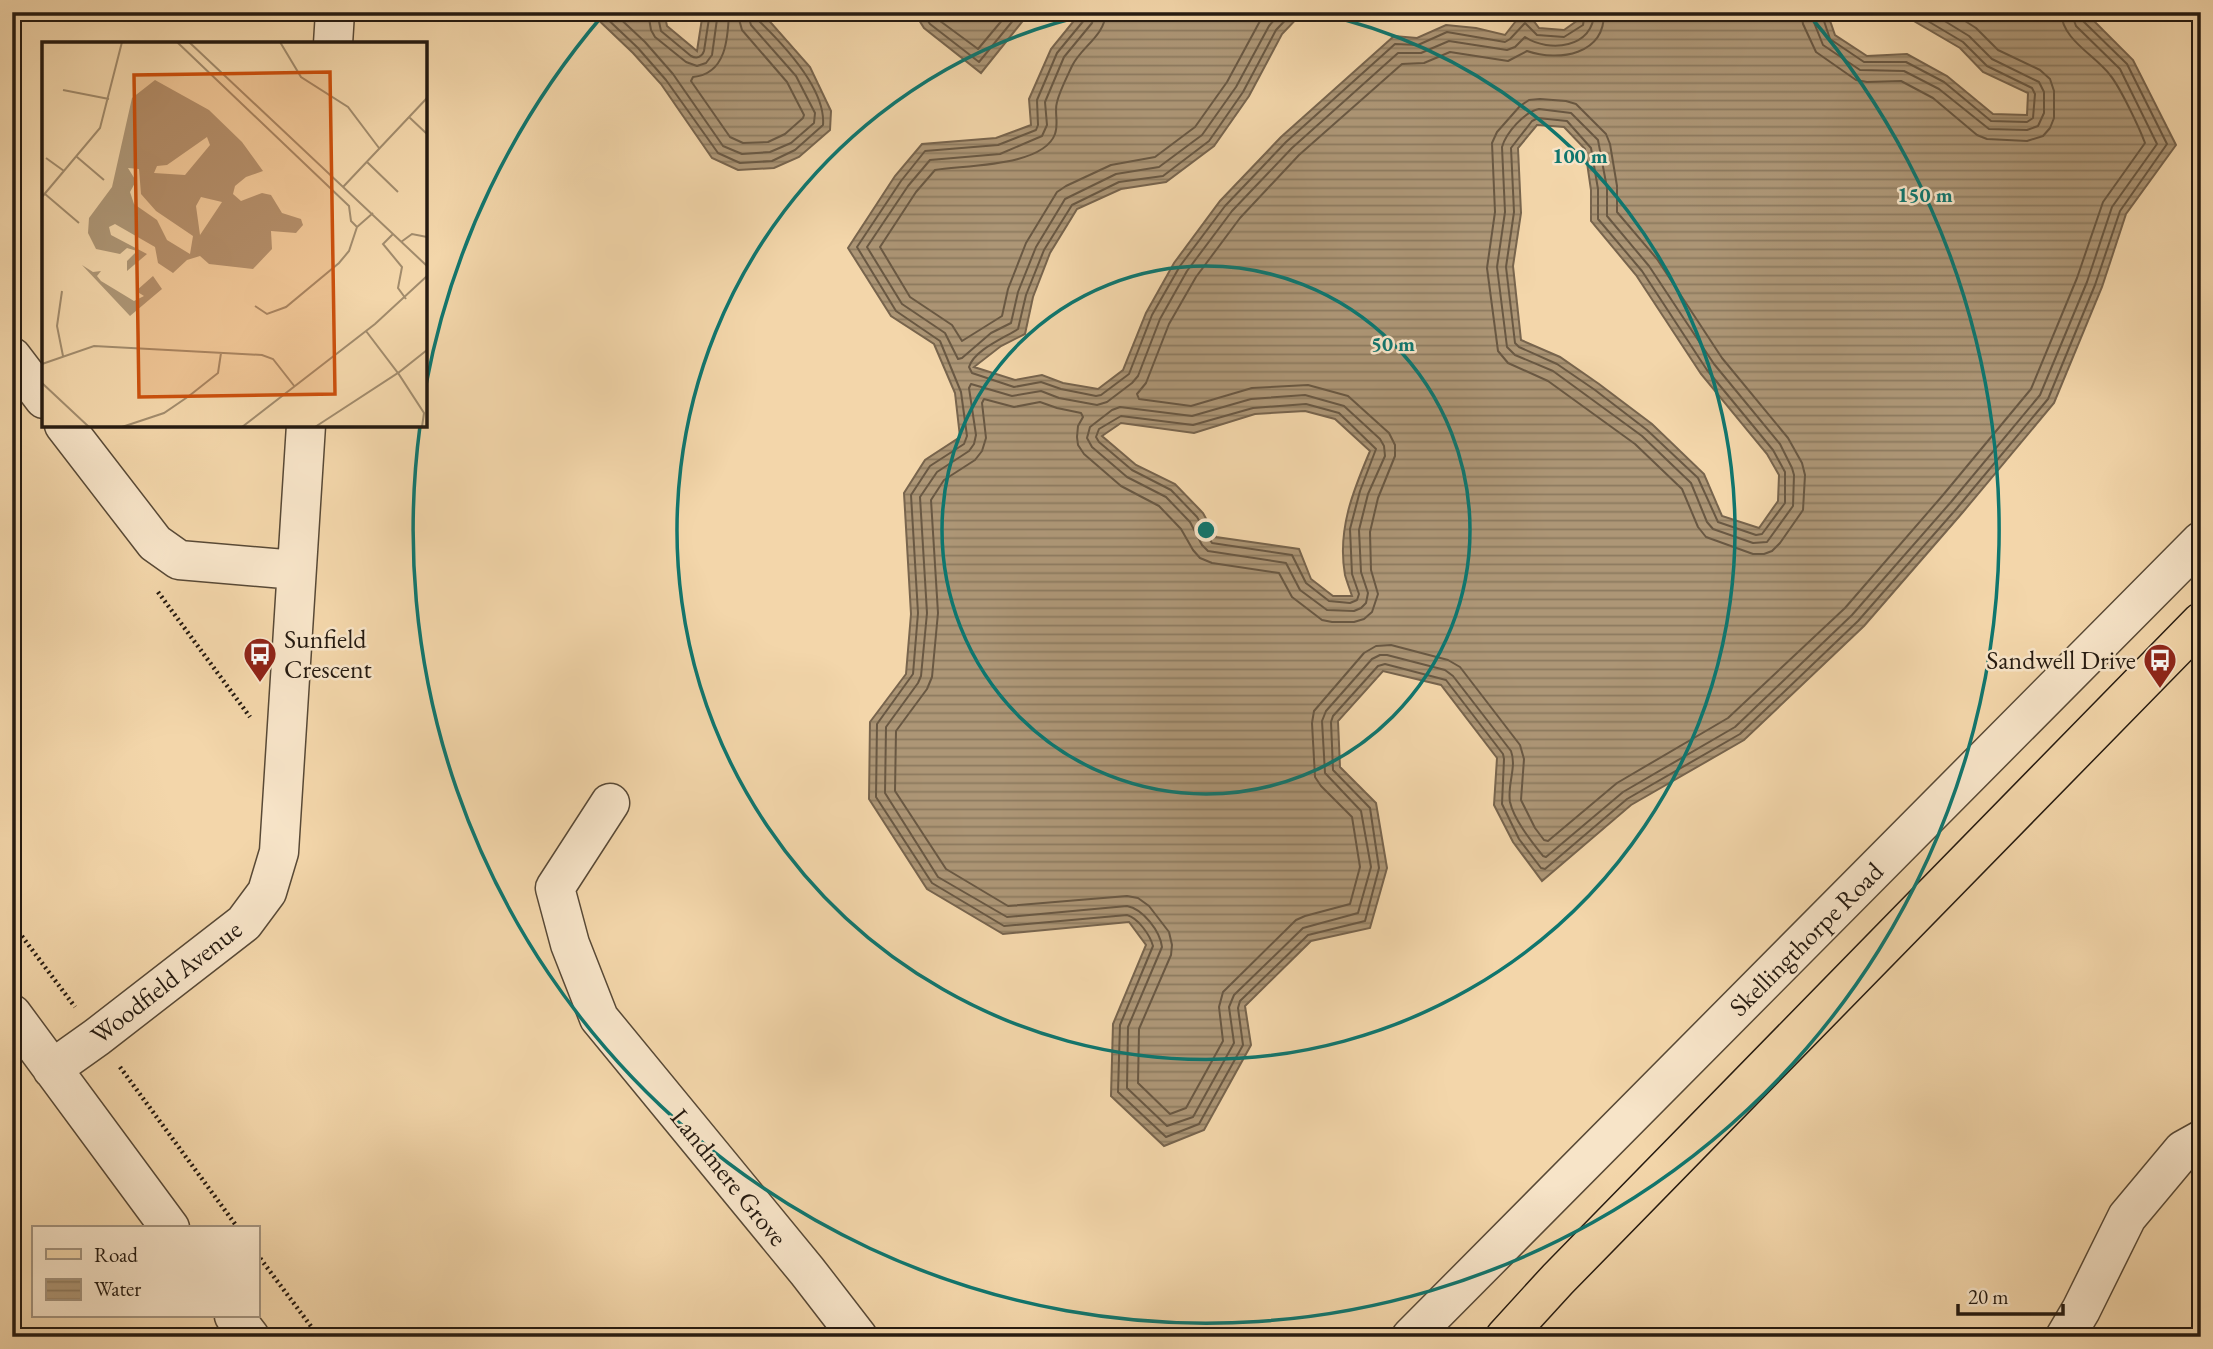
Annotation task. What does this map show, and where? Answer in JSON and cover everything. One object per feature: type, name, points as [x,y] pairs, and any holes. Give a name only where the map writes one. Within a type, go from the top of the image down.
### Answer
[{"type":"main road","points":[[1504,1337],[2201,622]]},
{"type":"street","points":[[333,42],[335,12]]},
{"type":"street","points":[[12,357],[42,396]]},
{"type":"street","points":[[66,427],[155,543],[179,560],[296,570]]},
{"type":"street","name":"Woodfield Avenue","points":[[52,1069],[244,923],[267,892],[279,852],[306,427]]},
{"type":"street","name":"Skellingthorpe Road","points":[[1410,1337],[2201,541]]},
{"type":"street","name":"Landmere Grove","points":[[610,803],[555,888],[570,944],[599,1018],[858,1337]]},
{"type":"street","points":[[12,1014],[169,1226]]},
{"type":"street","points":[[2065,1337],[2127,1217],[2183,1150],[2201,1139]]},
{"type":"street","points":[[236,1318],[250,1337]]},
{"type":"path","points":[[155,543],[147,576],[252,720]]},
{"type":"path","points":[[12,923],[82,1016]]},
{"type":"path","points":[[119,1066],[238,1226]]},
{"type":"path","points":[[259,1257],[318,1337]]},
{"type":"water","points":[[590,12],[664,12],[667,26],[697,51],[703,12],[758,12],[765,16],[810,67],[831,111],[830,130],[799,157],[774,168],[738,170],[712,158],[661,84]]},
{"type":"water","points":[[914,12],[1030,12],[981,73],[924,28]]},
{"type":"water","points":[[1081,12],[1303,12],[1282,34],[1249,96],[1214,146],[1166,182],[1121,189],[1077,209],[1050,253],[1033,297],[1025,334],[1001,346],[974,367],[1015,380],[1042,375],[1063,383],[1098,389],[1123,370],[1146,313],[1174,263],[1220,201],[1281,137],[1394,36],[1417,38],[1446,25],[1505,35],[1523,12],[1527,12],[1539,28],[1564,30],[1578,20],[1578,12],[1827,12],[1835,35],[1867,56],[1907,54],[1947,76],[1993,114],[2027,115],[2028,93],[1983,72],[1960,48],[1912,20],[1877,17],[1871,12],[2085,12],[2133,60],[2176,145],[2126,214],[2102,287],[2054,403],[1963,512],[1864,626],[1744,740],[1631,805],[1542,881],[1513,842],[1494,805],[1497,758],[1441,685],[1383,671],[1338,721],[1340,767],[1376,803],[1387,868],[1370,928],[1311,941],[1245,1006],[1251,1045],[1204,1130],[1164,1146],[1111,1096],[1113,1024],[1146,945],[1129,922],[1003,934],[927,889],[869,799],[870,722],[906,674],[911,614],[904,493],[925,460],[960,437],[955,393],[934,344],[891,316],[848,248],[895,176],[922,144],[996,138],[1031,125],[1029,99],[1051,49]],"holes":[[[1537,125],[1564,127],[1585,149],[1591,190],[1591,221],[1636,275],[1701,374],[1767,454],[1779,475],[1778,501],[1759,528],[1722,516],[1704,474],[1652,424],[1560,357],[1521,340],[1513,266],[1521,213],[1518,148]],[[1305,411],[1335,419],[1370,451],[1348,511],[1343,542],[1345,575],[1352,596],[1333,596],[1311,579],[1299,549],[1216,537],[1203,513],[1175,484],[1136,465],[1102,436],[1121,423],[1194,433],[1255,414]]]},
{"type":"place","name":"Sunfield Crescent","points":[[260,684]]},
{"type":"place","name":"Sandwell Drive","points":[[2160,690]]}]
